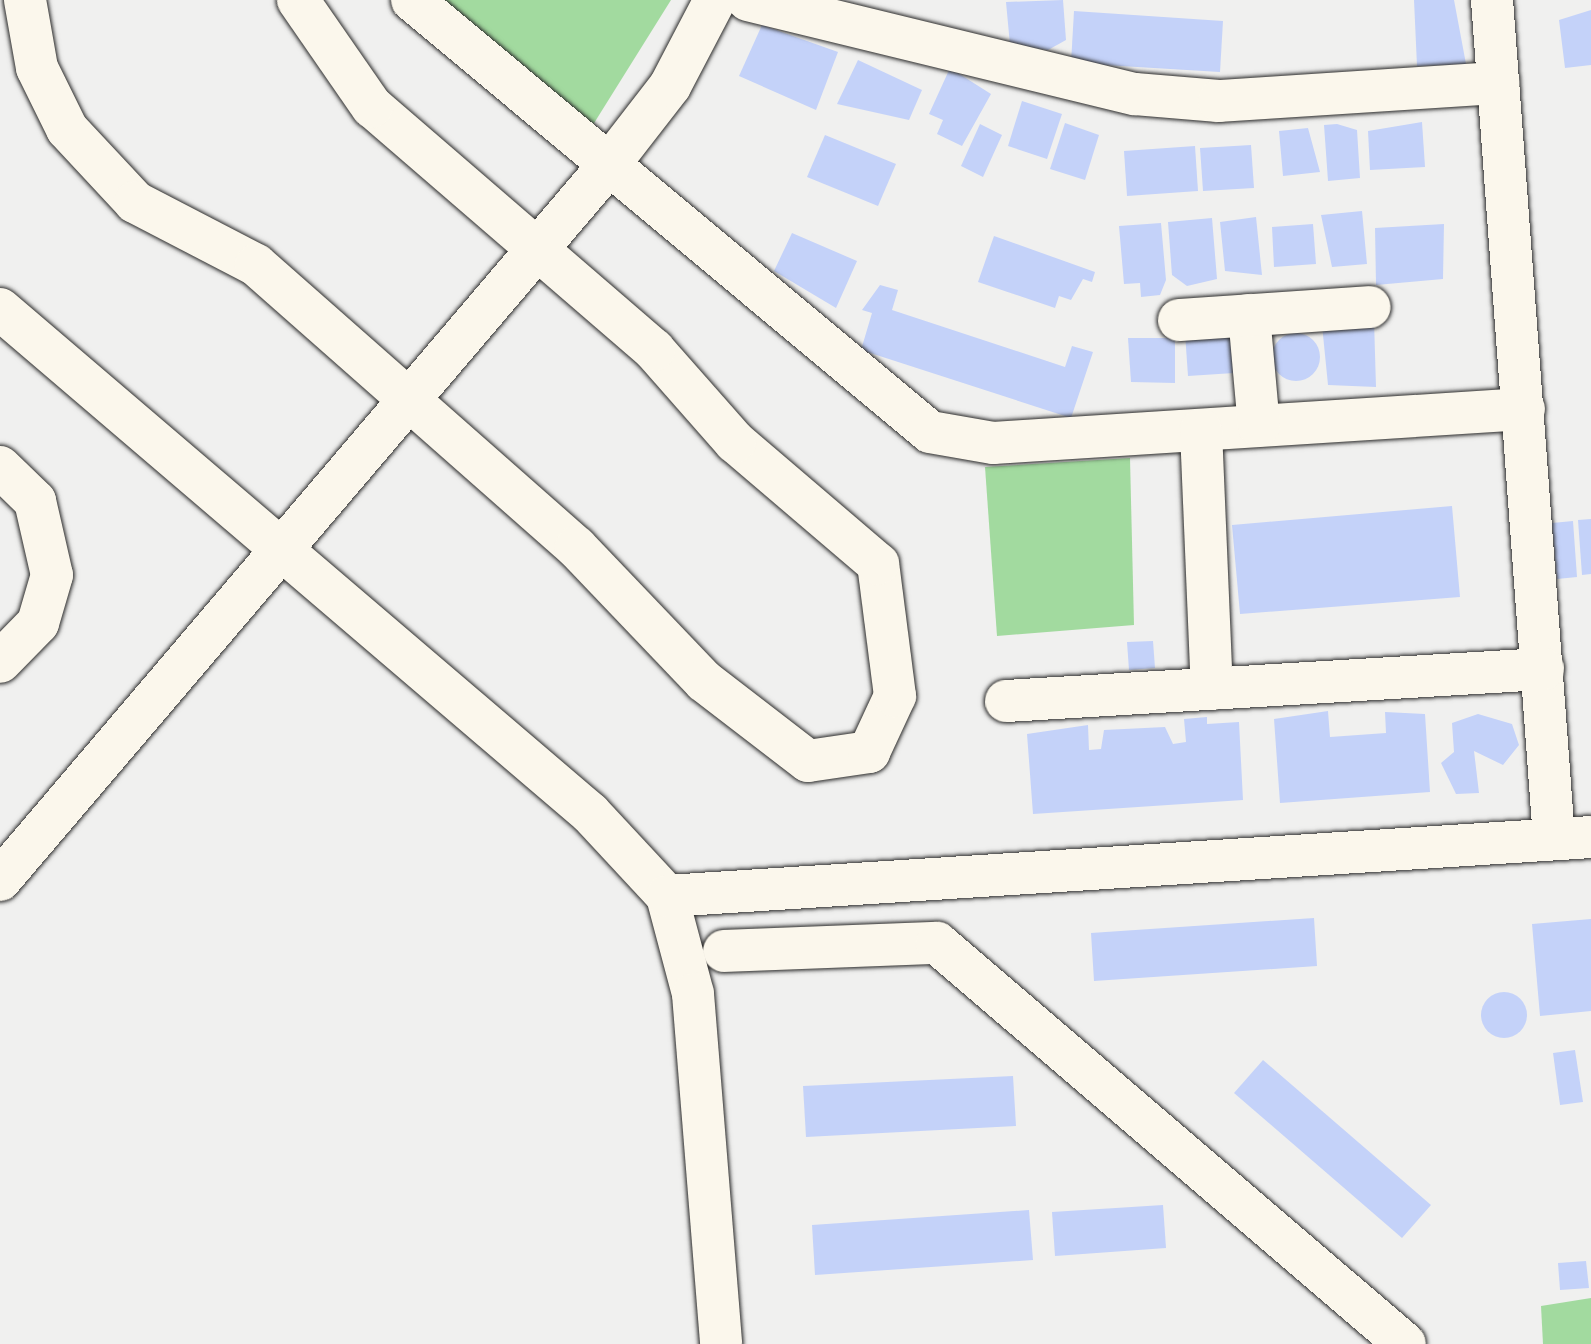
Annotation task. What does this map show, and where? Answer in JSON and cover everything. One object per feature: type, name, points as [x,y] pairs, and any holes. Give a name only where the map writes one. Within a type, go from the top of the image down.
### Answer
[{"type":"street","points":[[26,0],[38,68],[68,130],[135,202],[256,265],[406,402],[576,547],[704,681],[808,761],[869,752],[895,696],[878,564],[735,442],[654,350],[539,247],[372,108],[298,0]]},
{"type":"street","points":[[412,0],[930,432],[993,442],[1524,410]]},
{"type":"street","points":[[0,880],[608,166],[670,86],[715,0]]},
{"type":"street","points":[[748,0],[1164,98],[1498,83]]},
{"type":"street","points":[[667,896],[1573,838],[1543,669],[1492,0]]},
{"type":"street","points":[[1180,320],[1370,306]]},
{"type":"street","points":[[0,309],[602,824],[667,896],[693,994],[721,1344]]},
{"type":"street","points":[[1249,315],[1259,426]]},
{"type":"street","points":[[1201,430],[1212,689]]},
{"type":"street","points":[[0,467],[40,513],[52,575],[38,622],[0,662]]},
{"type":"street","points":[[1006,701],[1543,669]]},
{"type":"street","points":[[724,950],[937,943],[1405,1344]]},
{"type":"green space","points":[[440,0],[671,0],[591,128]]},
{"type":"green space","points":[[1130,458],[1134,625],[997,636],[985,467]]},
{"type":"green space","points":[[1591,1298],[1591,1344],[1543,1344],[1541,1306]]},
{"type":"building","points":[[1063,0],[1066,40],[1048,50],[1010,45],[1006,2]]},
{"type":"building","points":[[1414,0],[1454,0],[1466,64],[1417,66]]},
{"type":"building","points":[[1591,10],[1591,65],[1565,68],[1559,20]]},
{"type":"building","points":[[1074,11],[1223,21],[1220,72],[1071,63]]},
{"type":"building","points":[[762,25],[838,52],[816,110],[739,76]]},
{"type":"building","points":[[858,60],[922,90],[909,120],[837,104]]},
{"type":"building","points":[[950,68],[991,94],[962,146],[937,134],[943,120],[929,114]]},
{"type":"building","points":[[1022,101],[1062,114],[1047,159],[1008,146]]},
{"type":"building","points":[[1422,122],[1425,167],[1370,170],[1368,131]]},
{"type":"building","points":[[1065,123],[1099,135],[1085,180],[1050,169]]},
{"type":"building","points":[[980,124],[1002,135],[983,177],[961,166]]},
{"type":"building","points":[[1324,125],[1357,130],[1360,178],[1328,181]]},
{"type":"building","points":[[1308,128],[1320,172],[1283,176],[1279,131]]},
{"type":"building","points":[[825,135],[896,164],[878,206],[807,177]]},
{"type":"building","points":[[1251,145],[1254,188],[1203,191],[1200,148]]},
{"type":"building","points":[[1195,146],[1198,191],[1127,196],[1124,151]]},
{"type":"building","points":[[1362,211],[1367,264],[1332,267],[1321,215]]},
{"type":"building","points":[[1256,217],[1262,275],[1225,271],[1220,222]]},
{"type":"building","points":[[1212,218],[1217,279],[1187,286],[1172,275],[1168,222]]},
{"type":"building","points":[[1161,223],[1166,280],[1160,295],[1141,297],[1140,283],[1124,284],[1119,226]]},
{"type":"building","points":[[1313,224],[1316,264],[1274,267],[1272,227]]},
{"type":"building","points":[[1444,224],[1443,279],[1376,285],[1375,228]]},
{"type":"building","points":[[792,233],[857,261],[836,308],[774,271]]},
{"type":"building","points":[[994,236],[1095,272],[1092,282],[1083,279],[1071,300],[1059,296],[1055,308],[978,282]]},
{"type":"building","points":[[880,285],[898,290],[892,310],[1065,367],[1072,346],[1093,352],[1071,418],[861,350],[872,313],[862,310]]},
{"type":"building","points":[[1374,320],[1376,387],[1328,385],[1322,325]]},
{"type":"building","points":[[1219,331],[1232,338],[1234,373],[1188,376],[1185,333]]},
{"type":"building","points":[[1296,333],[1313,340],[1320,357],[1313,374],[1296,381],[1279,374],[1272,357],[1279,340]]},
{"type":"building","points":[[1128,338],[1175,338],[1175,383],[1131,382]]},
{"type":"building","points":[[1452,506],[1460,597],[1240,614],[1232,525]]},
{"type":"building","points":[[1591,519],[1591,574],[1582,575],[1578,520]]},
{"type":"building","points":[[1573,521],[1577,577],[1557,579],[1552,523]]},
{"type":"building","points":[[1153,641],[1155,668],[1129,670],[1127,642]]},
{"type":"building","points":[[1328,711],[1330,737],[1386,733],[1385,712],[1425,714],[1430,792],[1280,803],[1274,719]]},
{"type":"building","points":[[1478,714],[1512,724],[1519,745],[1503,765],[1474,751],[1479,793],[1456,794],[1441,763],[1454,752],[1452,723]]},
{"type":"building","points":[[1207,717],[1207,724],[1239,722],[1243,800],[1033,814],[1027,734],[1088,725],[1089,750],[1101,749],[1104,730],[1165,727],[1173,744],[1186,742],[1184,719]]},
{"type":"building","points":[[1314,918],[1317,966],[1094,981],[1091,933]]},
{"type":"building","points":[[1591,919],[1591,1011],[1540,1016],[1532,924]]},
{"type":"building","points":[[1504,992],[1520,999],[1527,1015],[1520,1031],[1504,1038],[1488,1031],[1481,1015],[1488,999]]},
{"type":"building","points":[[1575,1050],[1583,1102],[1560,1105],[1553,1053]]},
{"type":"building","points":[[1263,1060],[1431,1205],[1402,1238],[1234,1093]]},
{"type":"building","points":[[1013,1076],[1016,1126],[806,1137],[803,1086]]},
{"type":"building","points":[[1163,1205],[1166,1248],[1055,1256],[1052,1212]]},
{"type":"building","points":[[1029,1210],[1033,1260],[815,1275],[812,1225]]},
{"type":"building","points":[[1586,1261],[1589,1288],[1560,1290],[1558,1263]]}]
